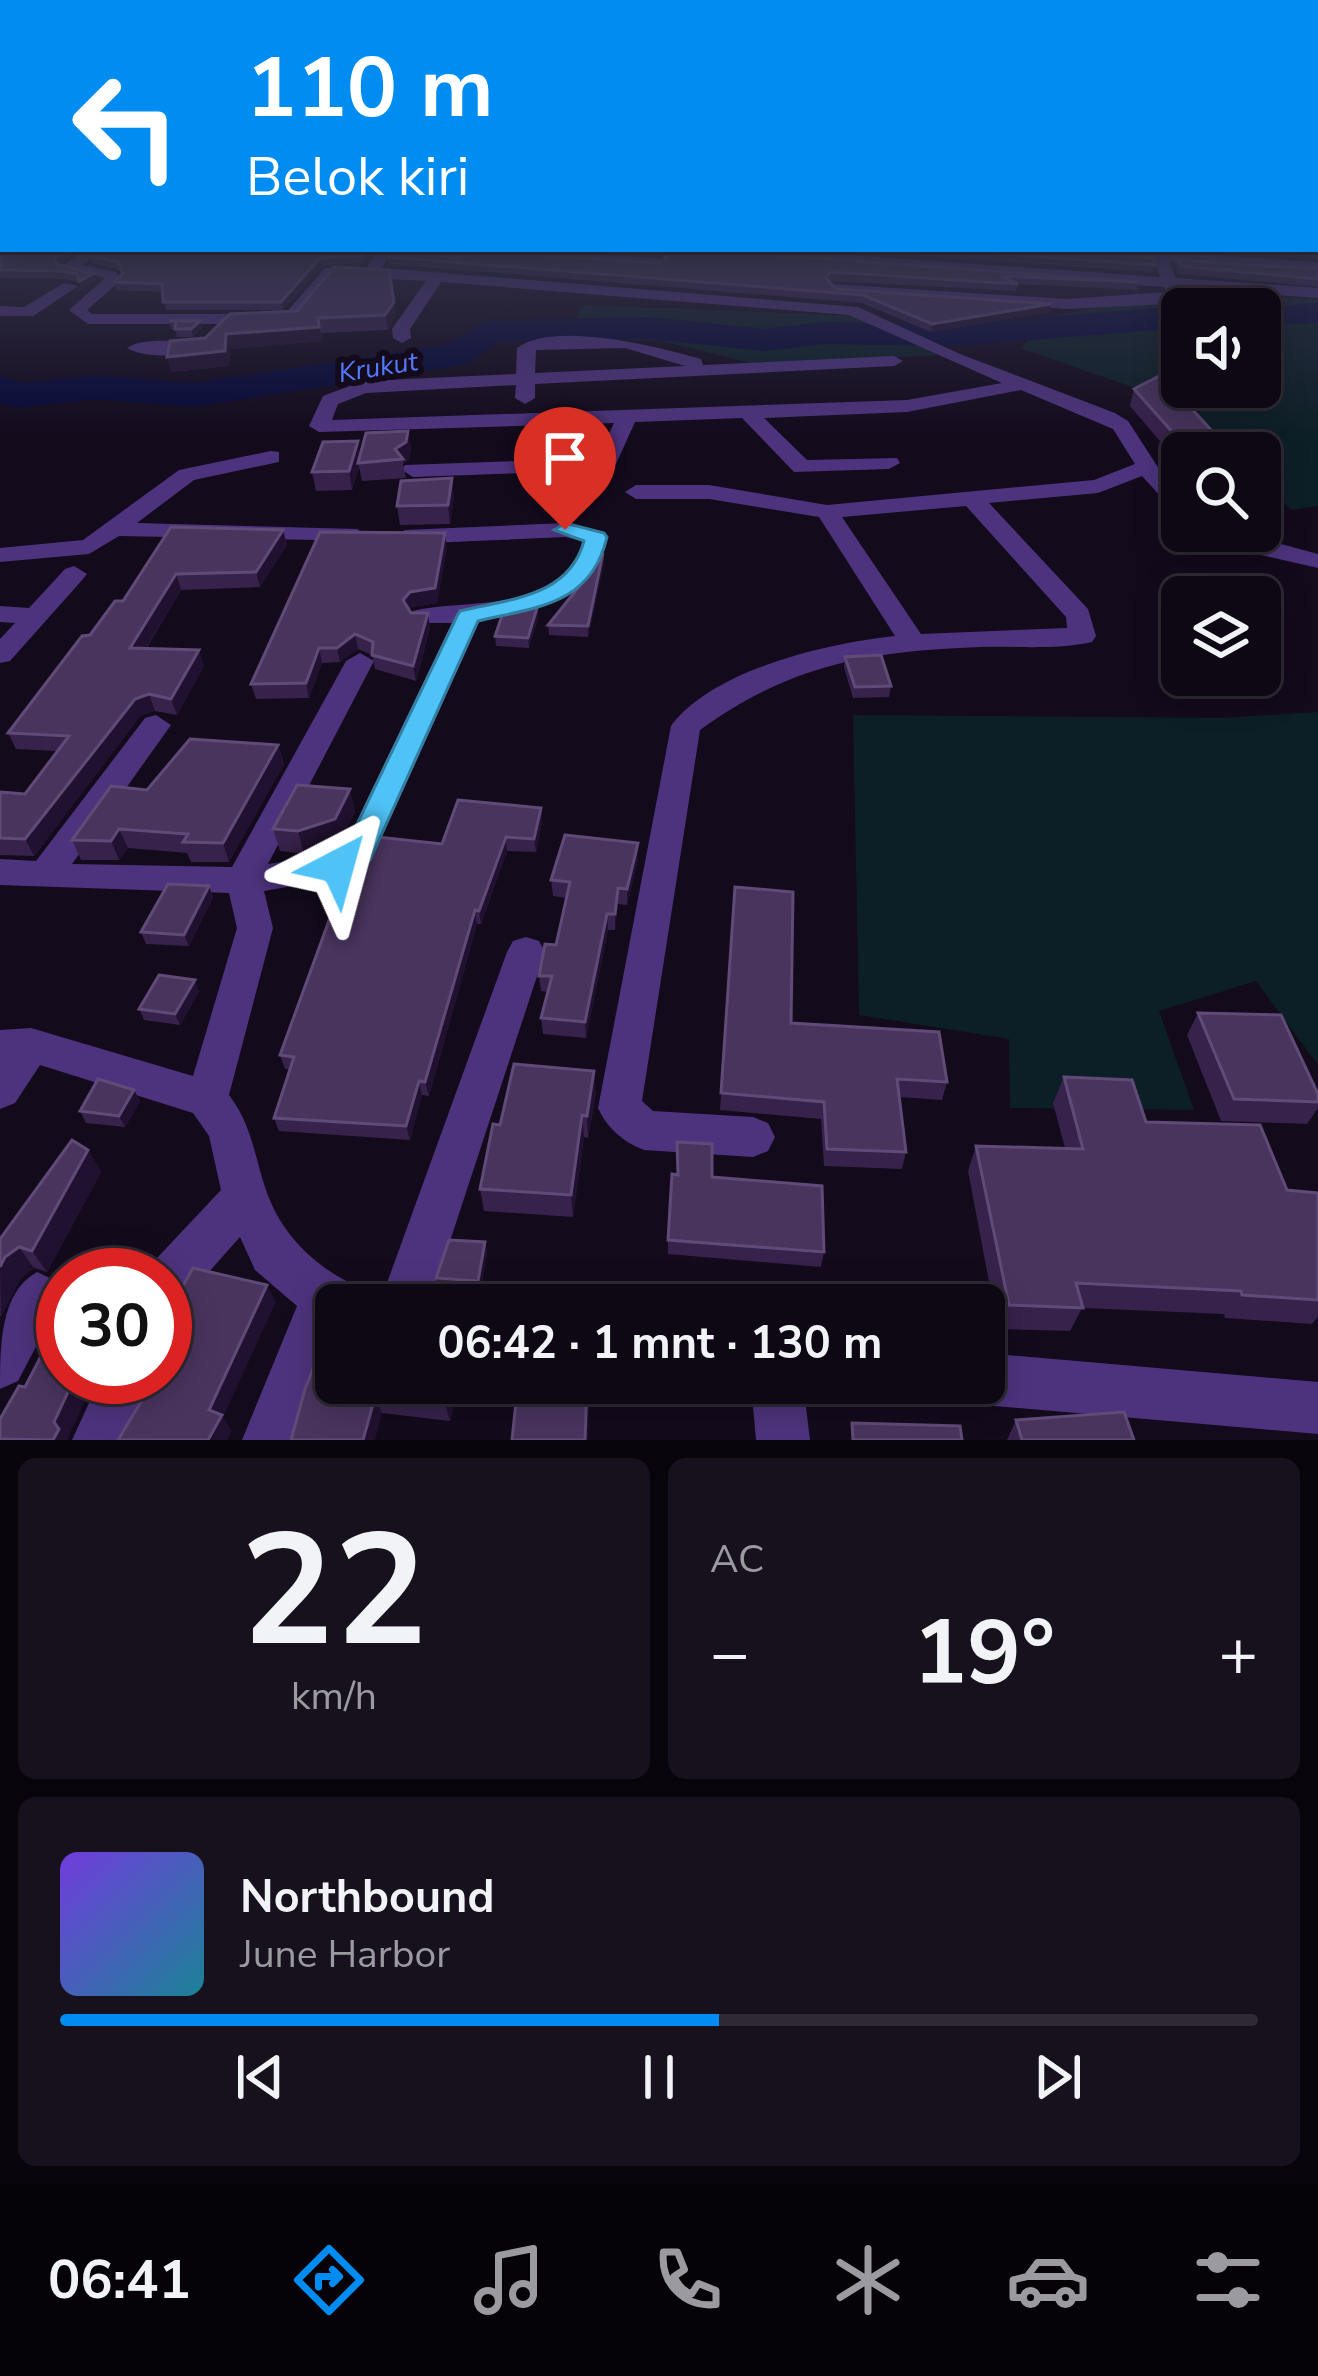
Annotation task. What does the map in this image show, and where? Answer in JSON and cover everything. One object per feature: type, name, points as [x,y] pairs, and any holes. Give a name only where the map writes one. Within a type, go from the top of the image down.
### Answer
[{"type":"street","points":[[0,311],[28,312],[44,302]]},
{"type":"street","points":[[86,302],[77,310],[79,315],[226,321],[290,319],[304,302]]},
{"type":"street","points":[[402,338],[405,322],[419,302]]},
{"type":"street","points":[[800,302],[853,310],[1121,425],[1161,483]]},
{"type":"street","points":[[136,347],[200,346],[226,321]]},
{"type":"street","points":[[525,420],[526,348],[534,345],[626,343],[724,371]]},
{"type":"street","points":[[894,361],[363,387],[330,400],[319,425],[907,406],[1020,385]]},
{"type":"street","points":[[724,371],[737,401],[802,466],[889,464]]},
{"type":"street","points":[[413,470],[605,464],[628,415]]},
{"type":"street","points":[[0,555],[89,547],[198,470],[271,457]]},
{"type":"street","points":[[637,492],[709,492],[827,512],[1098,486],[1147,467]]},
{"type":"street","points":[[1098,486],[1161,499]]},
{"type":"street","points":[[753,1137],[644,1130],[619,1108],[686,726],[722,696],[806,659],[864,645],[1082,636],[1078,615],[973,500]]},
{"type":"street","points":[[827,512],[913,643]]},
{"type":"street","points":[[111,529],[408,537],[565,530],[596,537],[590,564],[554,596],[469,616],[422,617]]},
{"type":"street","points":[[1279,552],[1318,561]]},
{"type":"street","points":[[0,655],[74,574]]},
{"type":"street","points":[[0,614],[37,616]]},
{"type":"street","points":[[0,872],[243,880],[291,877],[338,866],[359,852],[469,616]]},
{"type":"street","points":[[207,1099],[254,928],[243,880],[360,661]]},
{"type":"street","points":[[46,874],[156,724]]},
{"type":"street","points":[[411,1284],[526,952]]},
{"type":"street","points":[[0,1090],[15,1046],[207,1099],[229,1129],[245,1197],[272,1253],[315,1287]]},
{"type":"street","points":[[192,1255],[245,1197]]},
{"type":"street","points":[[0,1363],[36,1299]]},
{"type":"street","points":[[269,1440],[315,1342]]},
{"type":"street","points":[[1005,1380],[1318,1408]]},
{"type":"street","points":[[99,1440],[116,1404]]},
{"type":"street","points":[[779,1404],[783,1440]]},
{"type":"shaded area","points":[[1161,302],[1161,384],[1141,390],[1020,348],[1031,338],[1022,322],[1101,307]]},
{"type":"shaded area","points":[[1281,302],[1318,302],[1318,506],[1291,510],[1281,500],[1281,432],[1215,432],[1197,414],[1205,408],[1281,408]]},
{"type":"shaded area","points":[[582,305],[863,316],[942,355],[755,364],[657,340],[566,341]]},
{"type":"shaded area","points":[[1318,712],[1318,1065],[1256,981],[1159,1011],[1194,1110],[1010,1108],[1009,1039],[859,1015],[853,715],[1221,718]]},
{"type":"building","points":[[304,302],[394,302],[385,315],[318,318],[319,327],[226,334],[225,351],[167,357],[170,341],[205,338],[230,314],[297,311]]},
{"type":"building","points":[[880,302],[1051,304],[932,324]]},
{"type":"building","points":[[176,321],[200,321],[191,329],[175,329]]},
{"type":"building","points":[[1161,375],[1161,408],[1191,408],[1213,432],[1172,432],[1134,389]]},
{"type":"building","points":[[408,431],[406,442],[395,449],[403,459],[358,463],[366,433]]},
{"type":"building","points":[[358,441],[349,471],[312,472],[323,442]]},
{"type":"building","points":[[452,478],[448,505],[397,506],[401,481]]},
{"type":"building","points":[[171,527],[283,530],[256,572],[176,574],[130,648],[199,650],[171,699],[149,694],[135,699],[25,839],[0,838],[0,792],[25,794],[69,736],[8,733],[82,636],[90,635],[115,601],[123,601]]},
{"type":"building","points":[[320,532],[445,533],[435,588],[410,592],[403,600],[411,613],[428,613],[413,666],[372,655],[373,642],[355,634],[337,648],[319,648],[306,683],[251,684]]},
{"type":"building","points":[[603,553],[588,626],[548,625],[595,567]]},
{"type":"building","points":[[537,608],[528,638],[495,636],[504,610]]},
{"type":"building","points":[[881,655],[891,686],[855,687],[845,657]]},
{"type":"building","points":[[190,739],[278,745],[223,843],[183,842],[188,834],[119,829],[111,841],[72,840],[111,786],[147,790]]},
{"type":"building","points":[[297,785],[350,789],[335,819],[298,831],[273,829]]},
{"type":"building","points":[[458,800],[541,808],[534,839],[506,837],[479,911],[475,910],[425,1082],[419,1081],[406,1126],[274,1118],[294,1057],[280,1055],[350,863],[370,851],[378,837],[442,844]]},
{"type":"building","points":[[565,835],[638,843],[627,889],[618,888],[615,914],[607,914],[585,1022],[541,1018],[552,976],[539,976],[545,944],[556,945],[570,882],[551,880]]},
{"type":"building","points":[[168,884],[209,886],[184,935],[141,932]]},
{"type":"building","points":[[735,887],[793,892],[791,1023],[939,1032],[947,1082],[897,1079],[906,1152],[827,1149],[824,1102],[721,1093]]},
{"type":"building","points":[[159,975],[195,980],[175,1014],[139,1009]]},
{"type":"building","points":[[1198,1013],[1281,1015],[1318,1102],[1234,1099]]},
{"type":"building","points":[[514,1064],[594,1071],[587,1116],[582,1115],[571,1195],[480,1189],[493,1124],[500,1125]]},
{"type":"building","points":[[1064,1077],[1132,1080],[1146,1122],[1260,1125],[1287,1190],[1318,1193],[1318,1300],[1076,1283],[1083,1308],[1009,1305],[976,1146],[1083,1149]]},
{"type":"building","points":[[98,1079],[134,1090],[119,1116],[80,1111]]},
{"type":"building","points":[[72,1140],[88,1150],[32,1251],[19,1247],[0,1267],[0,1239]]},
{"type":"building","points":[[677,1142],[712,1144],[712,1177],[822,1186],[824,1252],[668,1240],[672,1174],[678,1175]]},
{"type":"building","points":[[449,1240],[485,1242],[478,1281],[436,1278]]},
{"type":"building","points":[[192,1270],[267,1285],[209,1410],[222,1415],[208,1440],[118,1440],[140,1404],[192,1404]]},
{"type":"building","points":[[315,1363],[315,1404],[373,1404],[363,1440],[291,1440]]},
{"type":"building","points":[[36,1366],[36,1404],[62,1404],[53,1440],[0,1439],[0,1419],[19,1386],[25,1387]]},
{"type":"building","points":[[516,1404],[586,1404],[585,1440],[512,1440]]},
{"type":"building","points":[[1124,1412],[1134,1440],[1022,1440],[1016,1420]]},
{"type":"building","points":[[852,1423],[960,1426],[962,1440],[853,1440]]},
{"type":"waterway","name":"Krukut","points":[[1281,314],[1318,313]]},
{"type":"waterway","name":"Krukut","points":[[0,387],[17,396],[95,387],[193,395],[456,355],[489,331],[650,328],[765,340],[824,333],[958,335],[1161,319]]},
{"type":"route","points":[[338,866],[359,852],[469,616],[554,596],[590,564],[596,537],[565,530]]}]
